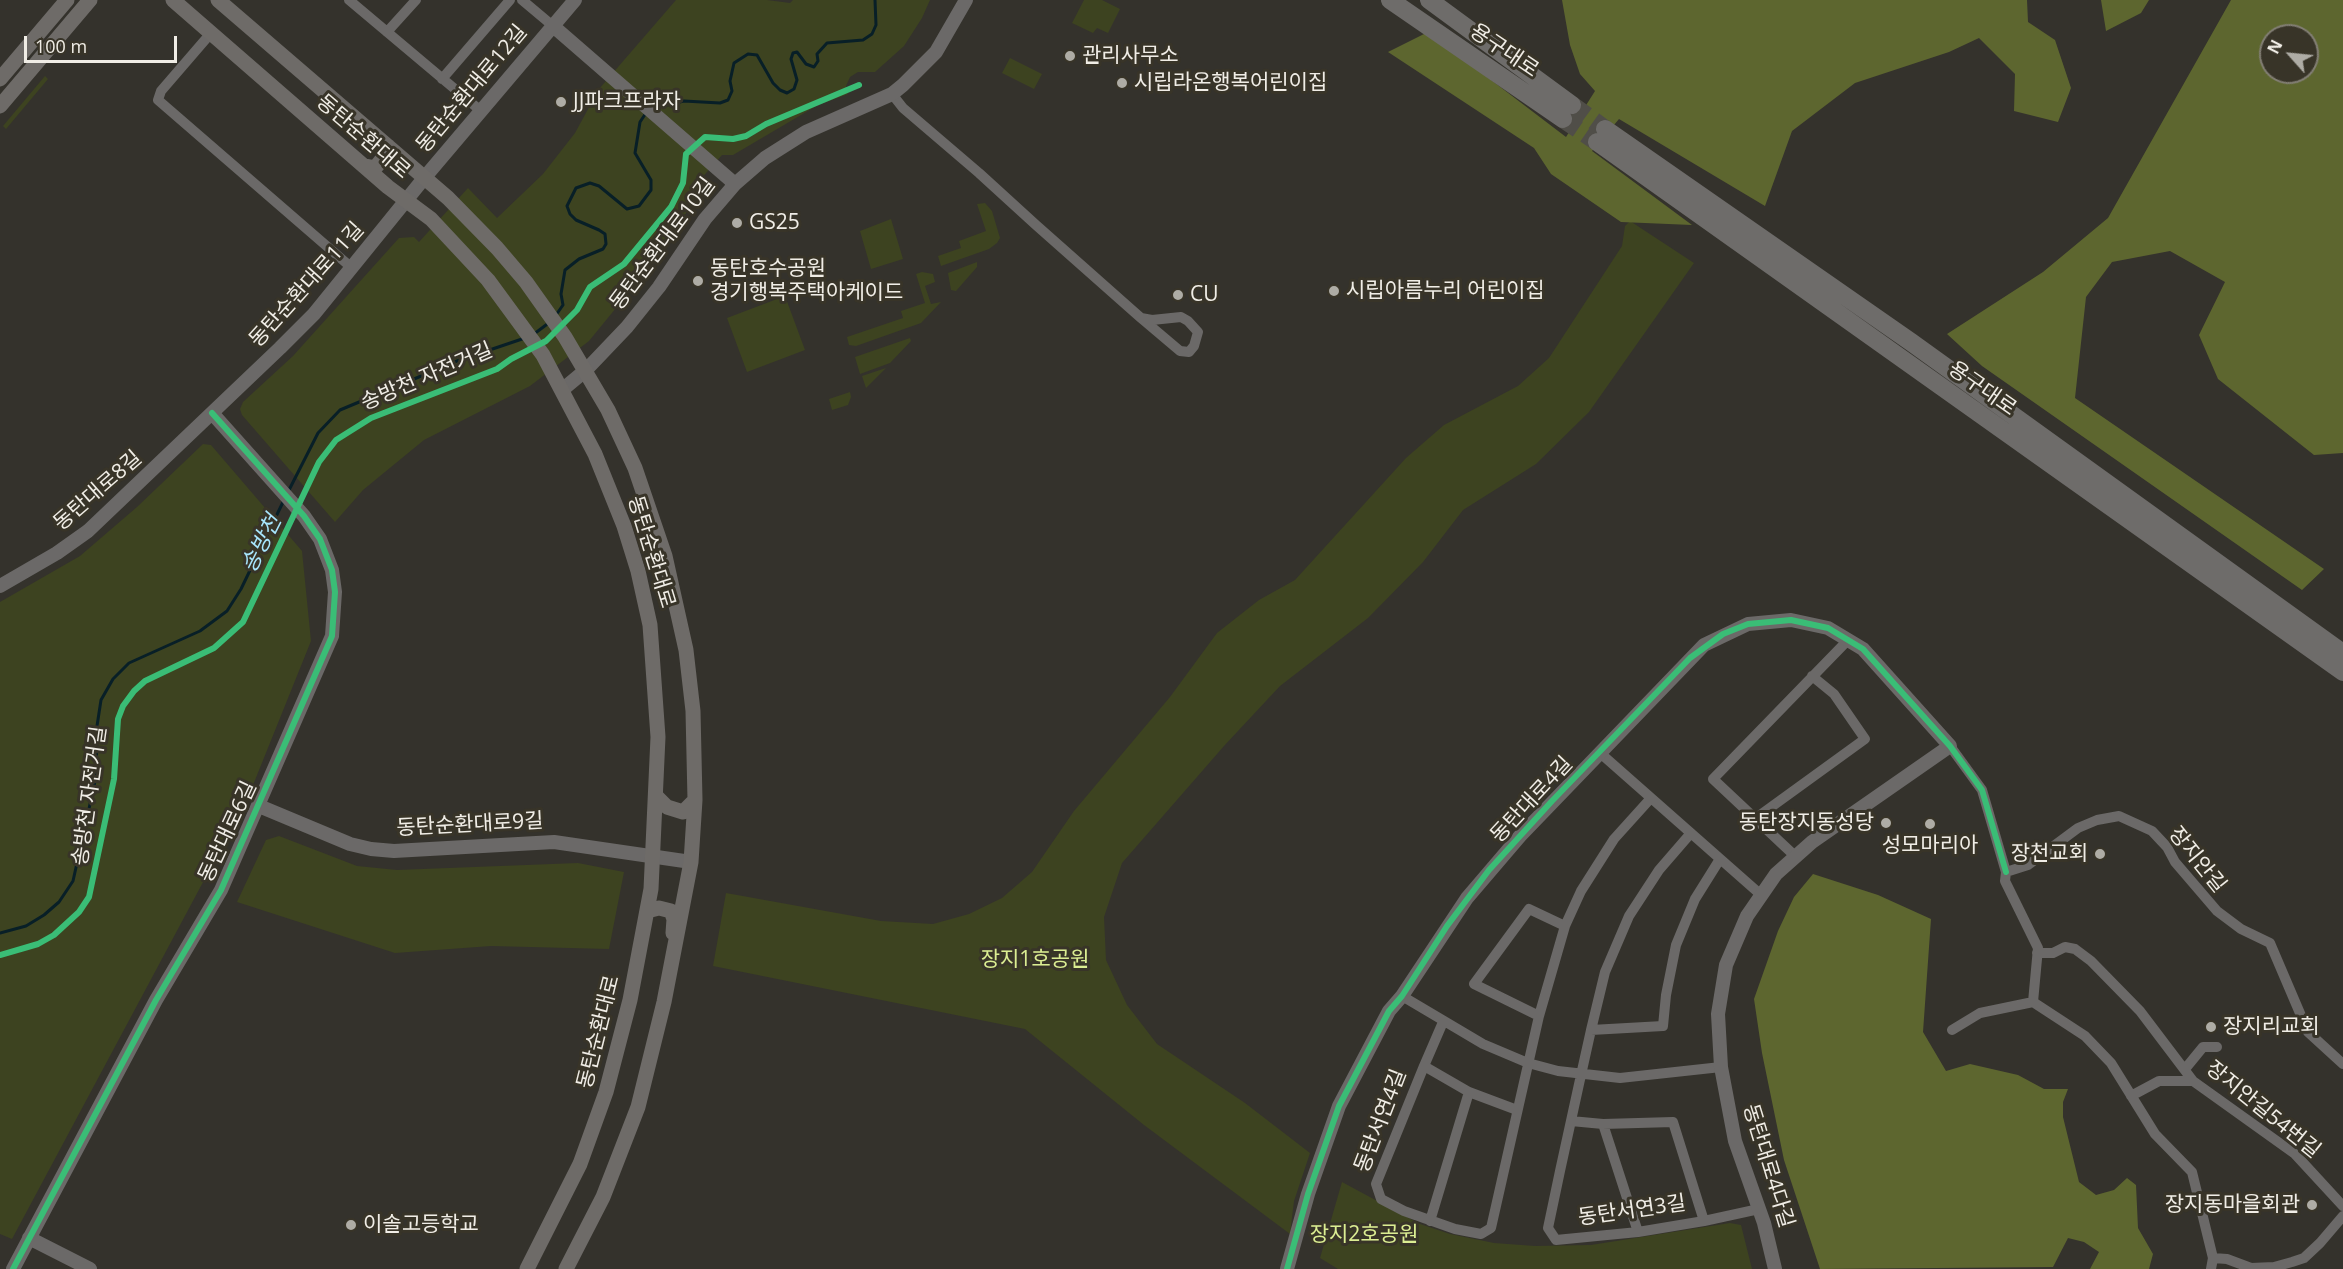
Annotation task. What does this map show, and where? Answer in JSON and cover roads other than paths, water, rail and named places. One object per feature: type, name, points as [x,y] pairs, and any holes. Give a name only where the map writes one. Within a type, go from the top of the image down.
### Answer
[{"type":"highway","name":"용구대로","points":[[1390,0],[1568,112],[1429,0]]},
{"type":"highway","name":"용구대로","points":[[2343,653],[1911,342],[1601,135],[1874,340],[2343,672]]},
{"type":"main road","points":[[0,79],[67,0]]},
{"type":"main road","points":[[0,106],[90,0]]},
{"type":"main road","name":"동탄순환대로","points":[[173,0],[364,166],[430,219],[488,280],[543,355],[562,390],[599,463],[624,526],[638,571],[650,625],[658,737],[654,858],[647,911],[630,1000],[606,1092],[580,1164],[527,1269]]},
{"type":"main road","name":"동탄순환대로","points":[[225,2],[425,177],[497,248],[565,338],[586,370],[631,460],[665,556],[675,595],[690,680],[696,750],[691,862],[672,965],[646,1079],[628,1134],[603,1197],[566,1269]]},
{"type":"main road","points":[[364,166],[375,168],[388,152],[388,146]]},
{"type":"main road","points":[[657,797],[667,807],[683,812],[695,800]]},
{"type":"main road","points":[[647,911],[666,909],[671,911],[674,919],[672,965]]},
{"type":"street","points":[[349,0],[481,111]]},
{"type":"street","points":[[387,32],[416,0]]},
{"type":"street","points":[[442,79],[510,0]]},
{"type":"street","points":[[522,0],[608,71],[735,184]]},
{"type":"street","name":"동탄순환대로12길","points":[[425,177],[575,0]]},
{"type":"street","name":"동탄순환대로10길","points":[[562,390],[586,370],[642,308],[705,219],[735,184],[765,158],[806,132],[892,94],[922,68],[936,52],[966,0]]},
{"type":"street","points":[[211,33],[161,91],[158,100],[352,268]]},
{"type":"street","points":[[892,94],[903,108],[1141,318],[1180,351],[1189,352],[1194,346],[1197,328],[1181,317],[1152,320],[1141,318]]},
{"type":"street","name":"동탄순환대로11길","points":[[212,413],[294,335],[352,268],[425,177]]},
{"type":"street","name":"동탄대로6길","points":[[13,1269],[156,1000],[216,900],[324,659],[335,616],[335,592],[327,554],[304,516],[212,413]]},
{"type":"street","name":"동탄대로8길","points":[[0,586],[57,553],[88,531],[212,413]]},
{"type":"street","name":"동탄대로4길","points":[[1287,1269],[1308,1194],[1339,1106],[1389,1011],[1402,996],[1447,926],[1490,870],[1690,658],[1723,634],[1748,624],[1791,620],[1828,628],[1849,639],[1878,664],[1950,746]]},
{"type":"street","points":[[1795,856],[1713,779],[1849,639]]},
{"type":"street","points":[[1756,818],[1865,739],[1834,694],[1812,676]]},
{"type":"street","points":[[1950,746],[1982,790],[2006,872],[2005,881],[2033,934],[2037,953],[2032,1002]]},
{"type":"street","name":"동탄대로4다길","points":[[1775,1269],[1759,1209],[1735,1141],[1721,1067],[1718,1014],[1722,986],[1735,940],[1760,894],[1795,856],[1950,746]]},
{"type":"street","points":[[1599,752],[1760,894]]},
{"type":"street","name":"동탄서연4길","points":[[1517,1110],[1469,1092],[1424,1066],[1376,1184],[1381,1198],[1430,1221],[1481,1234],[1491,1228],[1539,1016],[1565,926],[1581,891],[1614,839],[1651,798]]},
{"type":"street","name":"동탄순환대로9길","points":[[259,806],[350,844],[371,849],[394,851],[554,842],[691,862]]},
{"type":"street","name":"장지안길","points":[[2006,872],[2028,865],[2078,828],[2097,820],[2119,816],[2152,831],[2217,911],[2241,929],[2270,943],[2308,1032],[2343,1064]]},
{"type":"street","name":"동탄서연3길","points":[[1571,1121],[1603,1124],[1673,1122],[1704,1221],[1638,1232],[1556,1240],[1548,1228],[1571,1121],[1591,1030],[1605,972],[1629,916],[1659,870],[1691,833]]},
{"type":"street","points":[[1591,1030],[1663,1026],[1665,995],[1676,945],[1695,899],[1720,859]]},
{"type":"street","points":[[1539,1016],[1474,984],[1528,909],[1565,926]]},
{"type":"street","name":"장지안길54번길","points":[[2037,953],[2053,953],[2065,947],[2075,949],[2091,961],[2132,1002],[2193,1081],[2295,1154],[2343,1206]]},
{"type":"street","points":[[1402,996],[1483,1044],[1528,1063],[1581,1075],[1639,1077],[1721,1067]]},
{"type":"street","points":[[1952,1030],[1980,1013],[2032,1002],[2085,1036],[2111,1063],[2155,1134],[2192,1172],[2212,1263],[2227,1259],[2251,1268],[2274,1267],[2304,1258],[2343,1216]]},
{"type":"street","points":[[1424,1066],[1443,1022]]},
{"type":"street","name":"장지안길54번길","points":[[2185,1069],[2204,1047],[2217,1047]]},
{"type":"street","points":[[2131,1096],[2159,1081],[2193,1081]]},
{"type":"street","points":[[1430,1221],[1469,1092]]},
{"type":"street","points":[[1603,1124],[1638,1232]]},
{"type":"street","points":[[1704,1221],[1759,1209]]},
{"type":"street","points":[[29,1238],[90,1269]]},
{"type":"waterway","name":"송방천","points":[[654,108],[684,101],[720,103],[728,100],[732,91],[730,81],[734,63],[748,54],[757,55],[773,83],[787,93],[794,89],[797,80],[791,59],[793,53],[797,52],[806,64],[814,67],[818,61],[817,54],[827,43],[863,40],[872,34],[876,25],[875,0]]},
{"type":"waterway","name":"송방천","points":[[556,315],[563,305],[561,294],[565,270],[579,259],[603,249],[606,244],[605,234],[576,220],[570,214],[567,206],[576,188],[590,183],[599,186],[627,209],[639,206],[651,190],[651,180],[635,153],[640,122],[646,113]]},
{"type":"waterway","name":"송방천","points":[[534,334],[550,322]]},
{"type":"waterway","name":"송방천","points":[[288,492],[318,433],[340,410],[457,361],[525,338]]},
{"type":"waterway","name":"송방천","points":[[0,933],[26,926],[44,915],[59,902],[73,881],[96,777],[97,726],[101,700],[113,679],[129,663],[200,631],[227,611],[241,589],[284,500]]},
{"type":"tunnel","points":[[1572,105],[1605,129]]},
{"type":"tunnel","points":[[1563,119],[1597,142]]},
{"type":"place","name":"관리사무소","points":[[1070,56]]},
{"type":"place","name":"시립라온행복어린이집","points":[[1122,83]]},
{"type":"place","name":"JJ파크프라자","points":[[561,102]]},
{"type":"place","name":"GS25","points":[[737,223]]},
{"type":"place","name":"동탄호수공원 경기행복주택아케이드","points":[[698,281]]},
{"type":"place","name":"시립아름누리 어린이집","points":[[1334,291]]},
{"type":"place","name":"CU","points":[[1178,295]]},
{"type":"place","name":"동탄장지동성당","points":[[1886,823]]},
{"type":"place","name":"성모마리아","points":[[1930,824]]},
{"type":"place","name":"장천교회","points":[[2100,854]]},
{"type":"place","name":"장지리교회","points":[[2211,1027]]},
{"type":"place","name":"장지동마을회관","points":[[2312,1205]]},
{"type":"place","name":"이솔고등학교","points":[[351,1225]]},
{"type":"park label","name":"장지1호공원","points":[[1035,960]]},
{"type":"park label","name":"장지2호공원","points":[[1364,1235]]}]
